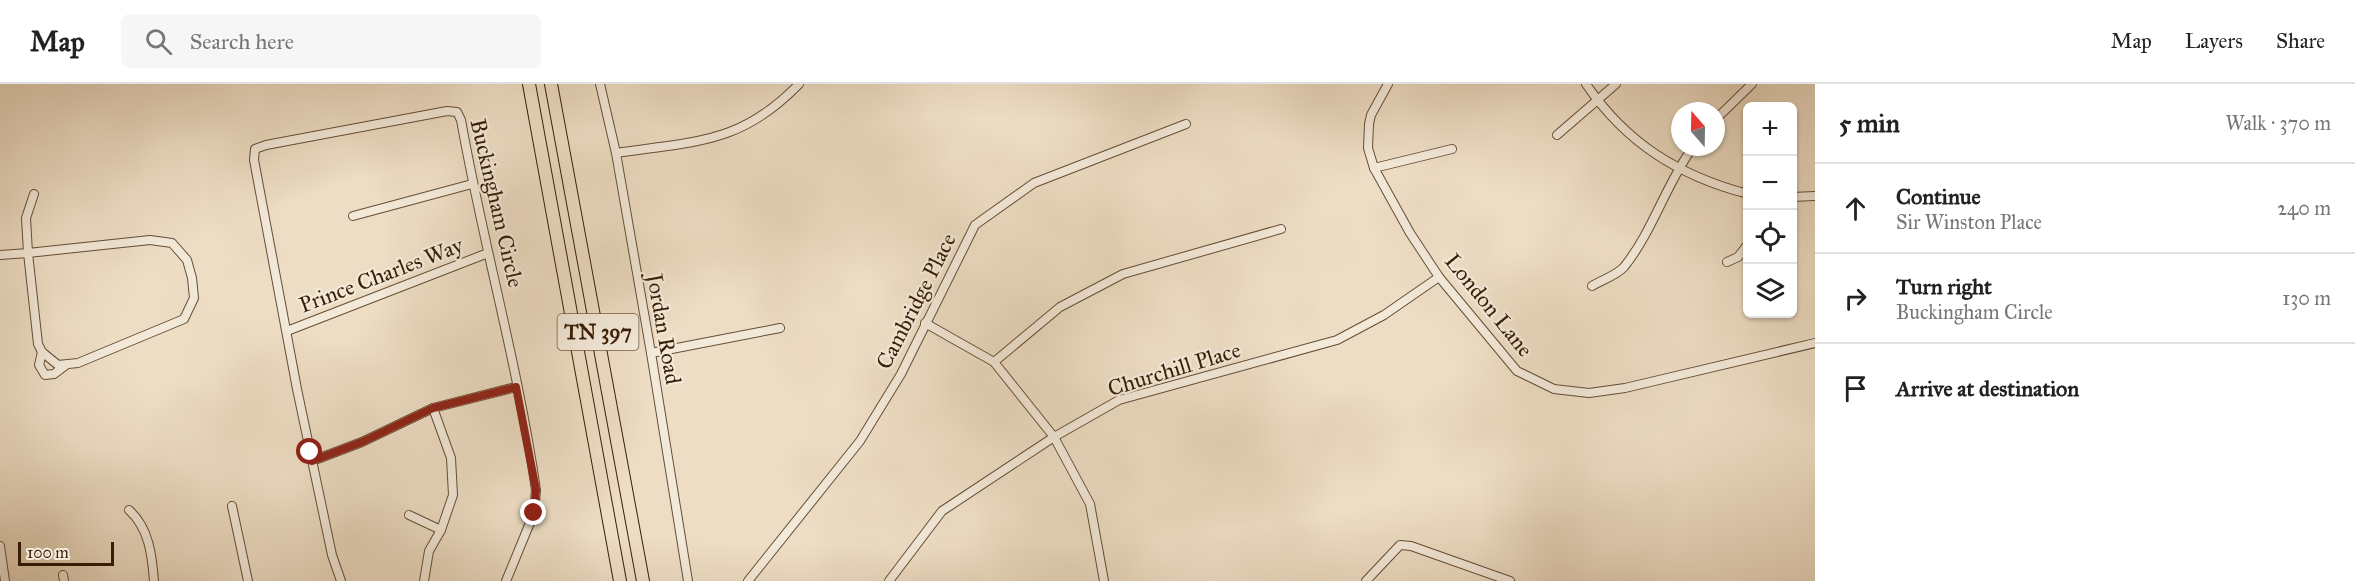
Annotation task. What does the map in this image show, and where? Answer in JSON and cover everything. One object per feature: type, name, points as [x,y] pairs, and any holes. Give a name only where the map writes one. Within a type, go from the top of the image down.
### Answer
[{"type":"highway","name":"TN 397","points":[[529,84],[620,581]]},
{"type":"highway","name":"TN 397","points":[[551,84],[643,581]]},
{"type":"street","name":"Jordan Road","points":[[600,84],[616,153],[688,581]]},
{"type":"street","points":[[616,153],[673,147],[748,126],[771,111],[799,84]]},
{"type":"street","name":"London Lane","points":[[1388,84],[1371,115],[1369,124],[1368,148],[1374,168],[1410,233],[1439,276],[1517,371],[1554,390],[1589,393],[1625,388],[1815,343]]},
{"type":"street","points":[[1586,84],[1597,100],[1631,137],[1677,168],[1706,183],[1743,193]]},
{"type":"street","points":[[1557,135],[1616,84]]},
{"type":"street","points":[[1725,110],[1752,84]]},
{"type":"street","name":"Buckingham Circle","points":[[341,581],[332,555],[312,461],[254,160],[255,149],[423,115],[457,112],[461,120],[472,184],[503,313],[536,490],[534,513],[506,581]]},
{"type":"street","name":"Cambridge Place","points":[[748,581],[860,441],[901,374],[975,225],[1034,183],[1186,124]]},
{"type":"street","points":[[1374,168],[1452,149]]},
{"type":"street","points":[[1592,286],[1622,268],[1652,222],[1677,168],[1686,156]]},
{"type":"street","points":[[353,216],[472,184]]},
{"type":"street","points":[[34,194],[26,218],[38,344],[42,352],[58,365],[66,365]]},
{"type":"street","points":[[1797,197],[1815,196]]},
{"type":"street","points":[[994,362],[1060,307],[1123,274],[1281,229]]},
{"type":"street","points":[[0,255],[162,241],[172,243],[187,260],[194,298],[183,319],[66,365],[54,374],[45,375],[39,365],[42,352]]},
{"type":"street","points":[[1727,262],[1738,257],[1743,250]]},
{"type":"street","name":"Prince Charles Way","points":[[288,331],[488,253]]},
{"type":"street","name":"Churchill Place","points":[[890,581],[942,511],[1054,437],[1119,400],[1337,340],[1384,315],[1439,276]]},
{"type":"street","points":[[925,323],[994,362],[1054,437],[1090,504],[1104,581]]},
{"type":"street","points":[[651,353],[780,328]]},
{"type":"street","points":[[312,461],[362,442],[433,408],[516,387]]},
{"type":"street","points":[[424,581],[429,550],[441,530],[453,495],[451,458],[433,408]]},
{"type":"street","points":[[232,506],[249,581]]},
{"type":"street","points":[[129,510],[140,520],[147,537],[154,581]]},
{"type":"street","points":[[409,515],[441,530]]},
{"type":"street","points":[[1366,581],[1400,545],[1412,546],[1510,581]]},
{"type":"street","points":[[0,546],[5,581]]},
{"type":"route","points":[[310,452],[312,461],[362,442],[433,408],[516,387],[536,490],[534,513]]}]
